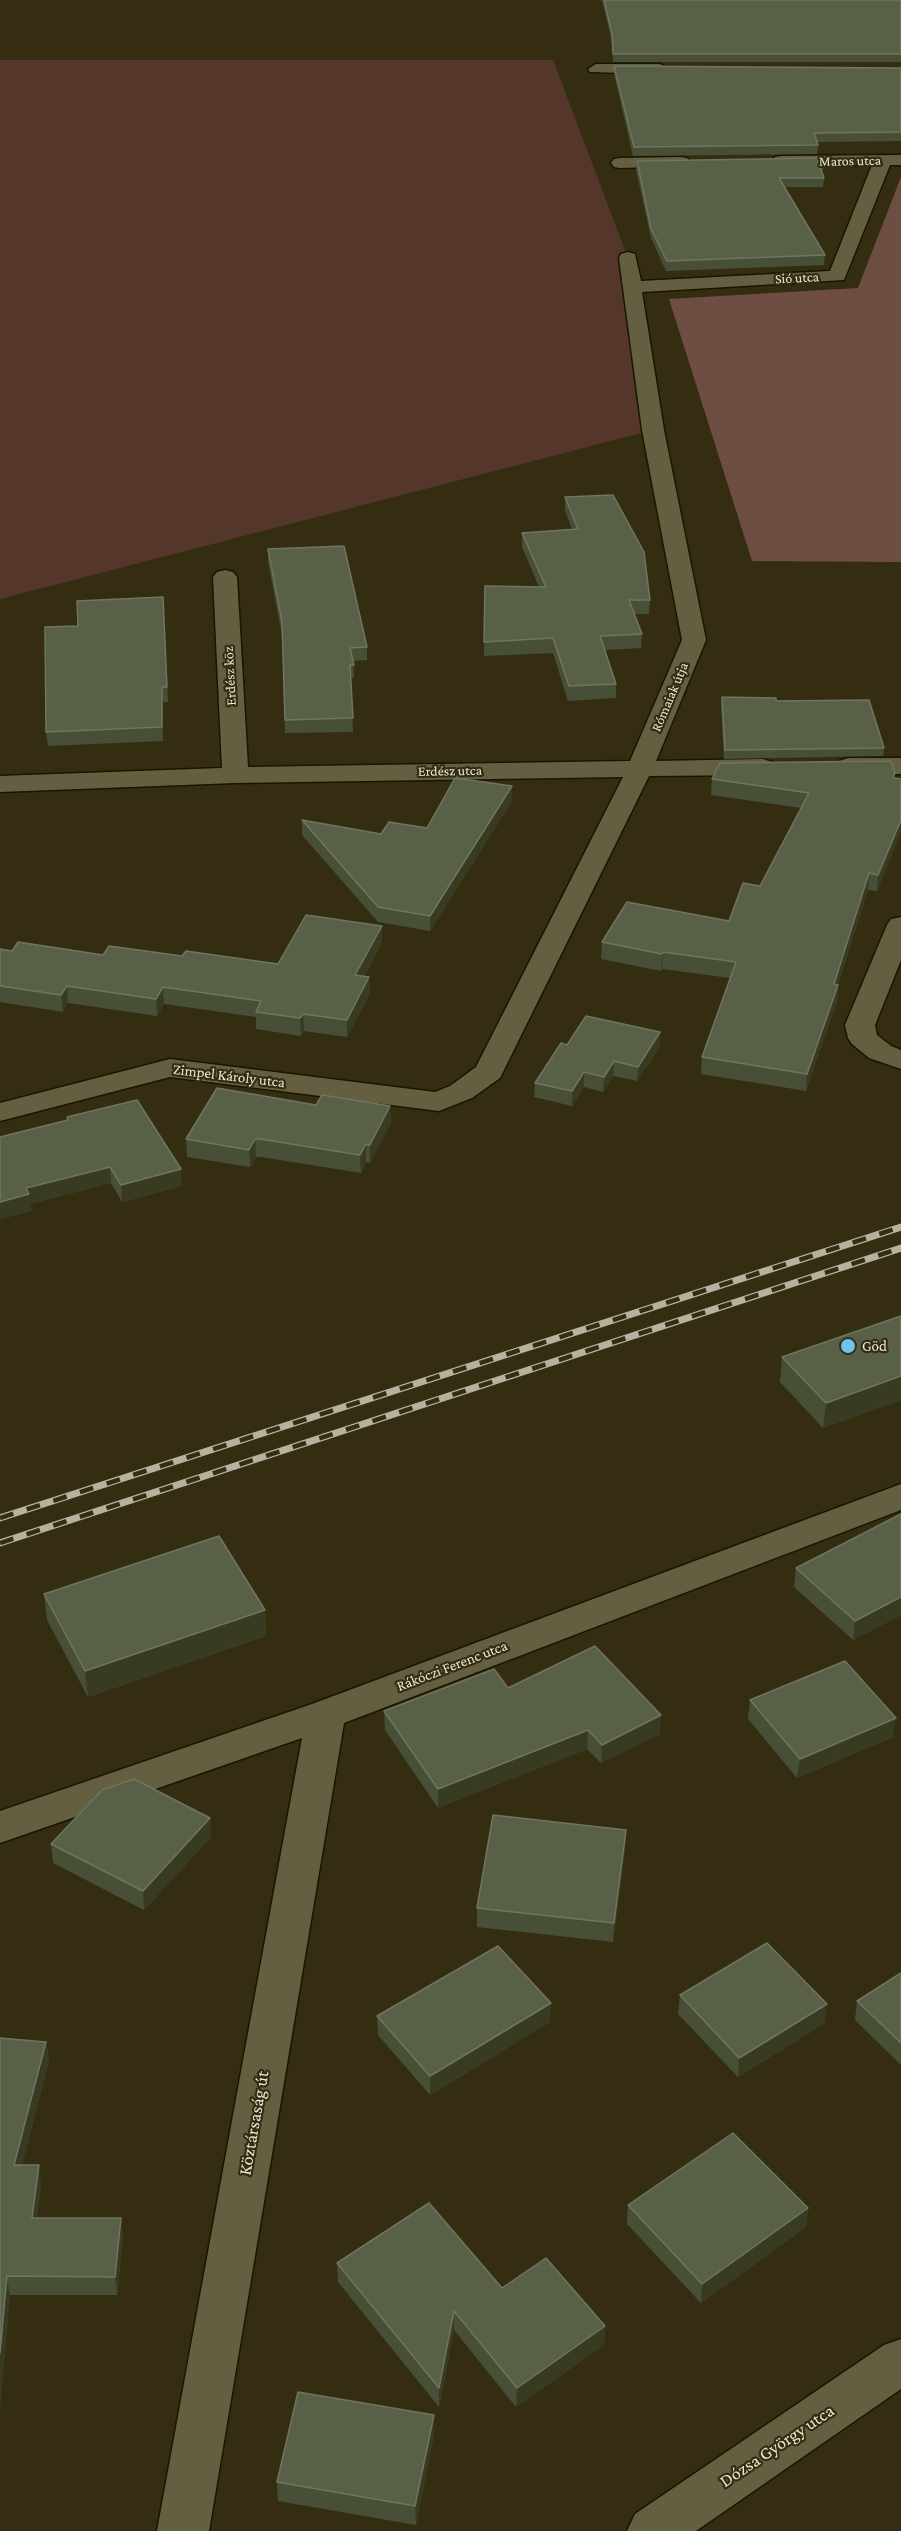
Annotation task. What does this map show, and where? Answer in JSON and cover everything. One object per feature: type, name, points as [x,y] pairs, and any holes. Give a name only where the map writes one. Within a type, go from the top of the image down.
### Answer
[{"type":"street","points":[[596,69],[678,69]]},
{"type":"street","name":"Maros utca","points":[[763,161],[892,160]]},
{"type":"street","name":"Sió utca","points":[[632,287],[837,276],[892,160]]},
{"type":"street","points":[[620,163],[704,162]]},
{"type":"street","name":"Rómaiak útja","points":[[461,1092],[489,1072],[640,768],[694,640],[653,430],[628,258]]},
{"type":"street","name":"Erdész köz","points":[[225,577],[234,775]]},
{"type":"street","points":[[830,766],[901,766]]},
{"type":"street","name":"Erdész utca","points":[[0,784],[234,775],[782,767]]},
{"type":"street","points":[[901,925],[892,970],[860,1025],[863,1038],[880,1052],[901,1060]]},
{"type":"street","name":"Zimpel Károly utca","points":[[0,1112],[170,1068],[440,1102],[461,1092]]},
{"type":"street","name":"Rákóczi Ferenc utca","points":[[0,1827],[326,1714],[901,1496]]},
{"type":"street","name":"Köztársaság út","points":[[183,2531],[326,1714]]},
{"type":"street","name":"Dózsa György utca","points":[[654,2531],[901,2361]]},
{"type":"shaded area","points":[[0,60],[553,60],[628,258],[653,430],[0,599]]},
{"type":"shaded area","points":[[901,177],[901,562],[752,561],[669,299],[858,288]]},
{"type":"building","points":[[604,0],[901,0],[901,54],[613,54],[612,34]]},
{"type":"building","points":[[614,66],[901,68],[901,132],[814,133],[818,145],[634,147]]},
{"type":"building","points":[[823,158],[824,161],[818,161],[824,178],[779,178],[825,255],[667,261],[651,229],[637,161]]},
{"type":"building","points":[[613,495],[644,552],[650,600],[629,600],[642,634],[600,636],[616,684],[569,686],[553,638],[484,642],[485,586],[546,587],[522,533],[578,529],[565,497]]},
{"type":"building","points":[[344,546],[367,647],[350,648],[354,665],[350,665],[353,718],[285,720],[282,622],[268,549]]},
{"type":"building","points":[[163,597],[167,687],[162,687],[162,727],[46,732],[45,627],[78,626],[77,601]]},
{"type":"building","points":[[722,697],[776,698],[776,701],[869,700],[884,748],[725,750]]},
{"type":"building","points":[[891,761],[895,773],[893,778],[901,779],[901,820],[878,875],[869,873],[834,984],[838,985],[807,1074],[702,1057],[736,962],[663,952],[662,954],[602,942],[627,902],[729,921],[743,883],[760,886],[809,793],[712,779],[720,763]]},
{"type":"building","points":[[455,778],[512,786],[430,916],[378,907],[302,820],[381,834],[389,822],[427,828]]},
{"type":"building","points":[[306,915],[382,926],[355,975],[369,977],[347,1020],[303,1014],[300,1018],[256,1012],[261,1001],[163,987],[156,999],[67,986],[61,995],[0,986],[0,949],[12,951],[18,942],[103,955],[109,946],[182,956],[186,951],[278,964]]},
{"type":"building","points":[[586,1016],[660,1032],[638,1067],[614,1061],[604,1077],[584,1072],[572,1091],[535,1083],[561,1043],[567,1045]]},
{"type":"building","points":[[217,1088],[316,1105],[322,1095],[390,1106],[370,1145],[366,1144],[360,1155],[260,1139],[255,1139],[249,1150],[186,1139]]},
{"type":"building","points":[[137,1100],[181,1169],[121,1185],[110,1167],[26,1188],[29,1194],[0,1202],[0,1137],[68,1120],[67,1117]]},
{"type":"building","points":[[901,1316],[901,1376],[826,1403],[782,1357]]},
{"type":"building","points":[[901,1514],[901,1597],[855,1621],[796,1568]]},
{"type":"building","points":[[219,1536],[265,1610],[85,1671],[44,1594]]},
{"type":"building","points":[[595,1646],[661,1715],[602,1745],[588,1730],[438,1789],[384,1711],[494,1669],[508,1688]]},
{"type":"building","points":[[845,1661],[896,1718],[800,1759],[750,1700]]},
{"type":"building","points":[[134,1779],[210,1818],[143,1891],[51,1844],[102,1790]]},
{"type":"building","points":[[493,1815],[626,1830],[614,1923],[477,1908]]},
{"type":"building","points":[[767,1943],[827,2004],[739,2058],[680,1995]]},
{"type":"building","points":[[498,1946],[551,2003],[430,2076],[377,2016]]},
{"type":"building","points":[[901,1973],[901,2043],[857,2001]]},
{"type":"building","points":[[0,2038],[46,2042],[14,2165],[39,2165],[32,2218],[121,2218],[115,2277],[7,2276],[0,2353]]},
{"type":"building","points":[[733,2133],[808,2208],[702,2284],[628,2205]]},
{"type":"building","points":[[429,2203],[502,2288],[546,2258],[605,2326],[517,2388],[454,2311],[439,2388],[337,2263]]},
{"type":"building","points":[[298,2392],[434,2415],[415,2506],[277,2482]]},
{"type":"railway","points":[[0,1518],[901,1227]]},
{"type":"railway","points":[[0,1543],[901,1248]]},
{"type":"place","name":"Göd","points":[[848,1346]]}]
